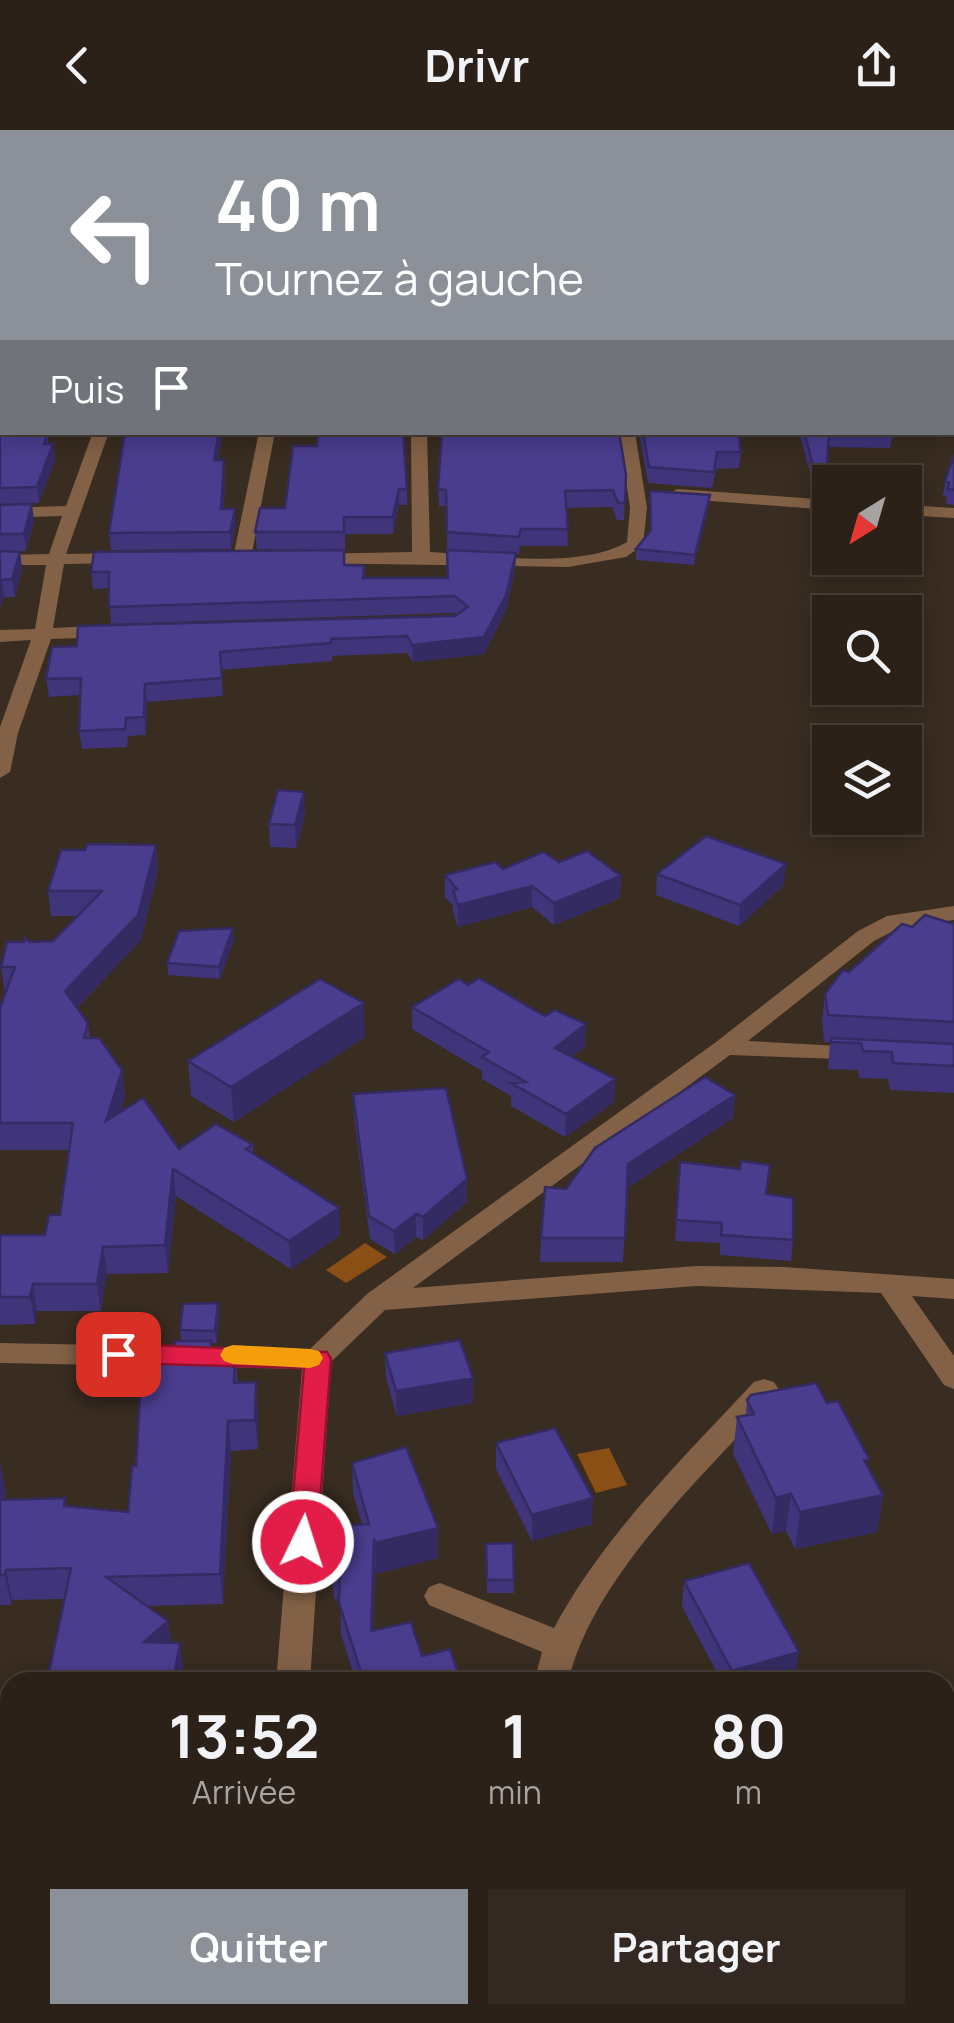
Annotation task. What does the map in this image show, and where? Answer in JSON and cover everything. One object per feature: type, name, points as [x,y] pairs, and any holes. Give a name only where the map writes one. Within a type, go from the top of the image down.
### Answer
[{"type":"street","points":[[0,772],[4,733],[43,634],[56,558],[100,435]]},
{"type":"street","points":[[242,558],[266,435]]},
{"type":"street","points":[[419,435],[421,557]]},
{"type":"street","points":[[295,560],[421,557],[557,562],[611,558],[634,547],[638,540],[637,491],[628,435]]},
{"type":"street","points":[[637,491],[812,504]]},
{"type":"street","points":[[0,514],[73,511]]},
{"type":"street","points":[[922,511],[954,513]]},
{"type":"street","points":[[0,560],[149,558]]},
{"type":"street","points":[[0,636],[131,630]]},
{"type":"street","points":[[293,1672],[318,1359],[377,1301],[725,1047],[866,936],[894,921],[954,913]]},
{"type":"street","points":[[725,1047],[878,1056]]},
{"type":"street","points":[[377,1301],[696,1276],[784,1277],[954,1288]]},
{"type":"street","points":[[890,1286],[954,1378]]},
{"type":"street","points":[[0,1353],[318,1359]]},
{"type":"street","points":[[553,1672],[573,1620],[657,1508],[764,1390]]},
{"type":"street","points":[[440,1596],[562,1646]]},
{"type":"shaded area","points":[[365,1243],[387,1257],[346,1283],[326,1270]]},
{"type":"shaded area","points":[[609,1448],[627,1485],[596,1493],[577,1454]]},
{"type":"building","points":[[0,435],[47,436],[44,444],[53,444],[37,487],[0,488]]},
{"type":"building","points":[[125,435],[218,435],[214,460],[224,460],[221,509],[235,509],[230,532],[109,533]]},
{"type":"building","points":[[318,435],[403,435],[407,489],[399,489],[393,517],[344,517],[344,532],[255,532],[260,508],[285,508],[293,446],[317,446]]},
{"type":"building","points":[[442,435],[619,435],[626,475],[625,503],[618,503],[613,490],[565,491],[568,529],[521,529],[519,537],[447,532],[446,490],[438,489]]},
{"type":"building","points":[[644,435],[738,435],[741,452],[717,452],[714,472],[649,467]]},
{"type":"building","points":[[805,435],[829,435],[827,465],[813,465]]},
{"type":"building","points":[[954,455],[954,490],[948,489],[949,482],[945,481]]},
{"type":"building","points":[[650,491],[710,495],[695,555],[636,549],[651,530]]},
{"type":"building","points":[[32,504],[24,534],[0,534],[0,505]]},
{"type":"building","points":[[344,550],[344,565],[364,566],[363,578],[448,578],[447,550],[516,553],[506,595],[484,637],[412,645],[407,636],[331,639],[331,643],[220,652],[222,678],[145,684],[144,717],[126,718],[125,729],[79,731],[81,678],[46,679],[52,647],[77,646],[78,626],[455,616],[468,607],[455,596],[109,607],[109,572],[91,572],[94,552]]},
{"type":"building","points":[[0,551],[20,552],[12,579],[0,584]]},
{"type":"building","points":[[278,790],[304,792],[295,825],[269,824]]},
{"type":"building","points":[[706,836],[786,864],[740,905],[657,874]]},
{"type":"building","points":[[87,844],[156,845],[138,915],[65,991],[88,1023],[84,1038],[99,1038],[122,1070],[106,1121],[143,1098],[179,1149],[216,1124],[253,1145],[246,1149],[339,1208],[289,1241],[173,1169],[165,1245],[103,1247],[97,1284],[33,1284],[30,1297],[0,1297],[0,1235],[45,1235],[49,1215],[60,1215],[73,1123],[0,1123],[0,1008],[15,967],[1,967],[7,942],[24,942],[25,937],[29,942],[53,941],[102,891],[48,891],[61,850],[85,850]]},
{"type":"building","points":[[587,851],[621,876],[554,903],[532,886],[458,905],[453,890],[457,889],[445,875],[496,862],[503,869],[543,852],[559,862]]},
{"type":"building","points":[[925,915],[954,924],[954,1022],[828,1015],[825,994],[843,970],[849,972],[902,924],[912,927]]},
{"type":"building","points":[[233,928],[219,967],[167,963],[179,931]]},
{"type":"building","points":[[479,978],[545,1016],[555,1010],[586,1024],[555,1048],[615,1079],[566,1114],[511,1083],[526,1082],[482,1057],[489,1052],[412,1007],[459,979],[468,985]]},
{"type":"building","points":[[320,979],[364,1003],[231,1087],[188,1061]]},
{"type":"building","points":[[831,1038],[954,1044],[954,1066],[893,1063],[892,1052],[863,1051],[861,1043],[831,1042]]},
{"type":"building","points":[[705,1077],[735,1095],[628,1164],[625,1238],[541,1238],[545,1187],[566,1189],[595,1148]]},
{"type":"building","points":[[446,1088],[467,1179],[423,1217],[416,1214],[394,1231],[369,1216],[353,1094]]},
{"type":"building","points":[[741,1161],[770,1165],[766,1194],[793,1198],[793,1240],[721,1235],[722,1223],[676,1220],[680,1162],[740,1169]]},
{"type":"building","points":[[218,1303],[215,1331],[180,1330],[183,1304]]},
{"type":"building","points":[[460,1340],[473,1378],[396,1391],[385,1353]]},
{"type":"building","points":[[175,1341],[211,1341],[210,1357],[235,1355],[234,1383],[256,1382],[255,1420],[228,1421],[220,1574],[106,1577],[168,1621],[144,1642],[180,1643],[175,1672],[49,1672],[71,1568],[6,1570],[5,1575],[0,1575],[0,1500],[65,1498],[64,1506],[128,1512],[132,1466],[136,1466],[142,1360],[173,1358]]},
{"type":"building","points":[[816,1383],[827,1403],[838,1401],[883,1495],[800,1512],[791,1494],[776,1498],[737,1417],[754,1414],[747,1400],[751,1395]]},
{"type":"building","points":[[555,1428],[593,1498],[532,1515],[496,1443]]},
{"type":"building","points":[[406,1447],[438,1528],[375,1543],[374,1538],[371,1631],[411,1622],[422,1656],[450,1649],[458,1672],[361,1672],[339,1603],[340,1568],[332,1569],[331,1526],[369,1524],[352,1463]]},
{"type":"building","points":[[513,1543],[514,1580],[487,1580],[486,1544]]},
{"type":"building","points":[[749,1563],[799,1652],[732,1671],[684,1581]]},
{"type":"slow traffic","points":[[233,1355],[310,1358]]},
{"type":"route","points":[[118,1354],[318,1359],[303,1542]]}]
